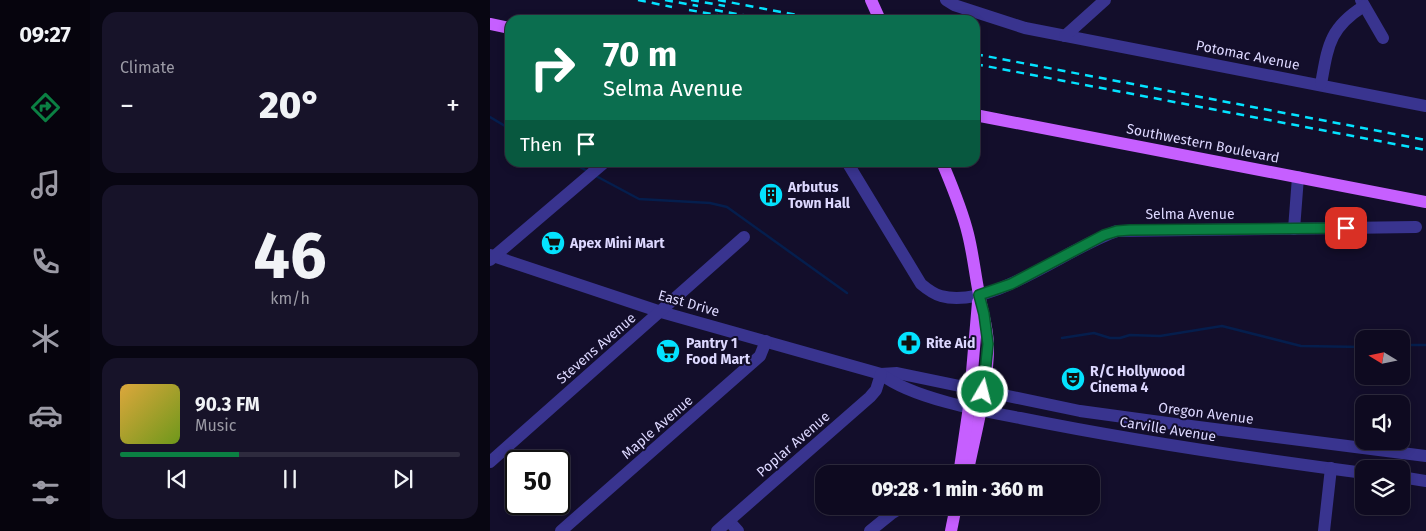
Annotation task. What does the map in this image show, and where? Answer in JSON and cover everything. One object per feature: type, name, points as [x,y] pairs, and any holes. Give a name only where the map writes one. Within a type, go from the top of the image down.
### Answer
[{"type":"main road","points":[[871,0],[878,15]]},
{"type":"main road","points":[[490,24],[505,27]]},
{"type":"main road","name":"Southwestern Boulevard","points":[[980,116],[1426,202]]},
{"type":"main road","points":[[944,167],[968,233],[979,295],[977,390],[969,465]]},
{"type":"main road","points":[[951,531],[954,515]]},
{"type":"street","name":"Potomac Avenue","points":[[946,0],[954,6],[1025,28],[1321,84],[1426,106]]},
{"type":"street","points":[[1065,36],[1105,0]]},
{"type":"street","points":[[1321,84],[1326,57],[1333,35],[1362,3],[1383,38]]},
{"type":"street","points":[[491,257],[600,167]]},
{"type":"street","name":"Selma Avenue","points":[[849,167],[921,284],[930,291],[946,297],[979,295],[1011,284],[1090,242],[1117,231],[1416,227]]},
{"type":"street","points":[[1294,229],[1298,177]]},
{"type":"street","name":"Stevens Avenue","points":[[490,462],[744,237]]},
{"type":"street","name":"East Drive","points":[[491,257],[661,312],[881,374],[897,373],[977,390]]},
{"type":"street","name":"Maple Avenue","points":[[561,531],[760,356],[766,341]]},
{"type":"street","name":"East Drive","points":[[881,374],[899,385],[975,409]]},
{"type":"street","name":"Poplar Avenue","points":[[717,531],[870,397],[876,390],[881,374]]},
{"type":"street","name":"Oregon Avenue","points":[[977,390],[1080,410],[1426,456]]},
{"type":"street","name":"Carville Avenue","points":[[975,409],[1077,430],[1355,472]]},
{"type":"street","points":[[1223,453],[1227,431]]},
{"type":"street","points":[[1324,531],[1331,468]]},
{"type":"street","points":[[1410,478],[1426,481]]},
{"type":"street","points":[[870,531],[891,515]]},
{"type":"street","points":[[728,520],[738,531]]},
{"type":"waterway","points":[[490,117],[505,126]]},
{"type":"waterway","points":[[580,167],[587,171]]},
{"type":"waterway","points":[[596,176],[639,199],[710,203],[727,207],[847,293]]},
{"type":"waterway","points":[[1062,338],[1094,333],[1110,338],[1130,335],[1160,336],[1222,326],[1301,346],[1355,347]]},
{"type":"waterway","points":[[1410,345],[1426,345]]},
{"type":"railway","points":[[638,0],[672,7]]},
{"type":"railway","points":[[665,0],[698,6]]},
{"type":"railway","points":[[691,0],[725,6]]},
{"type":"railway","points":[[718,0],[797,15]]},
{"type":"railway","points":[[689,10],[717,15]]},
{"type":"railway","points":[[715,10],[742,15]]},
{"type":"railway","points":[[980,55],[1426,140]]},
{"type":"railway","points":[[980,65],[1426,150]]},
{"type":"place","name":"Arbutus Town Hall","points":[[771,195]]},
{"type":"place","name":"Apex Mini Mart","points":[[553,243]]},
{"type":"place","name":"Rite Aid","points":[[909,343]]},
{"type":"place","name":"Pantry 1 Food Mart","points":[[668,351]]},
{"type":"place","name":"R/C Hollywood Cinema 4","points":[[1073,379]]},
{"type":"route","points":[[983,392],[988,344],[979,295],[1011,284],[1104,235],[1130,230],[1346,228]]}]
